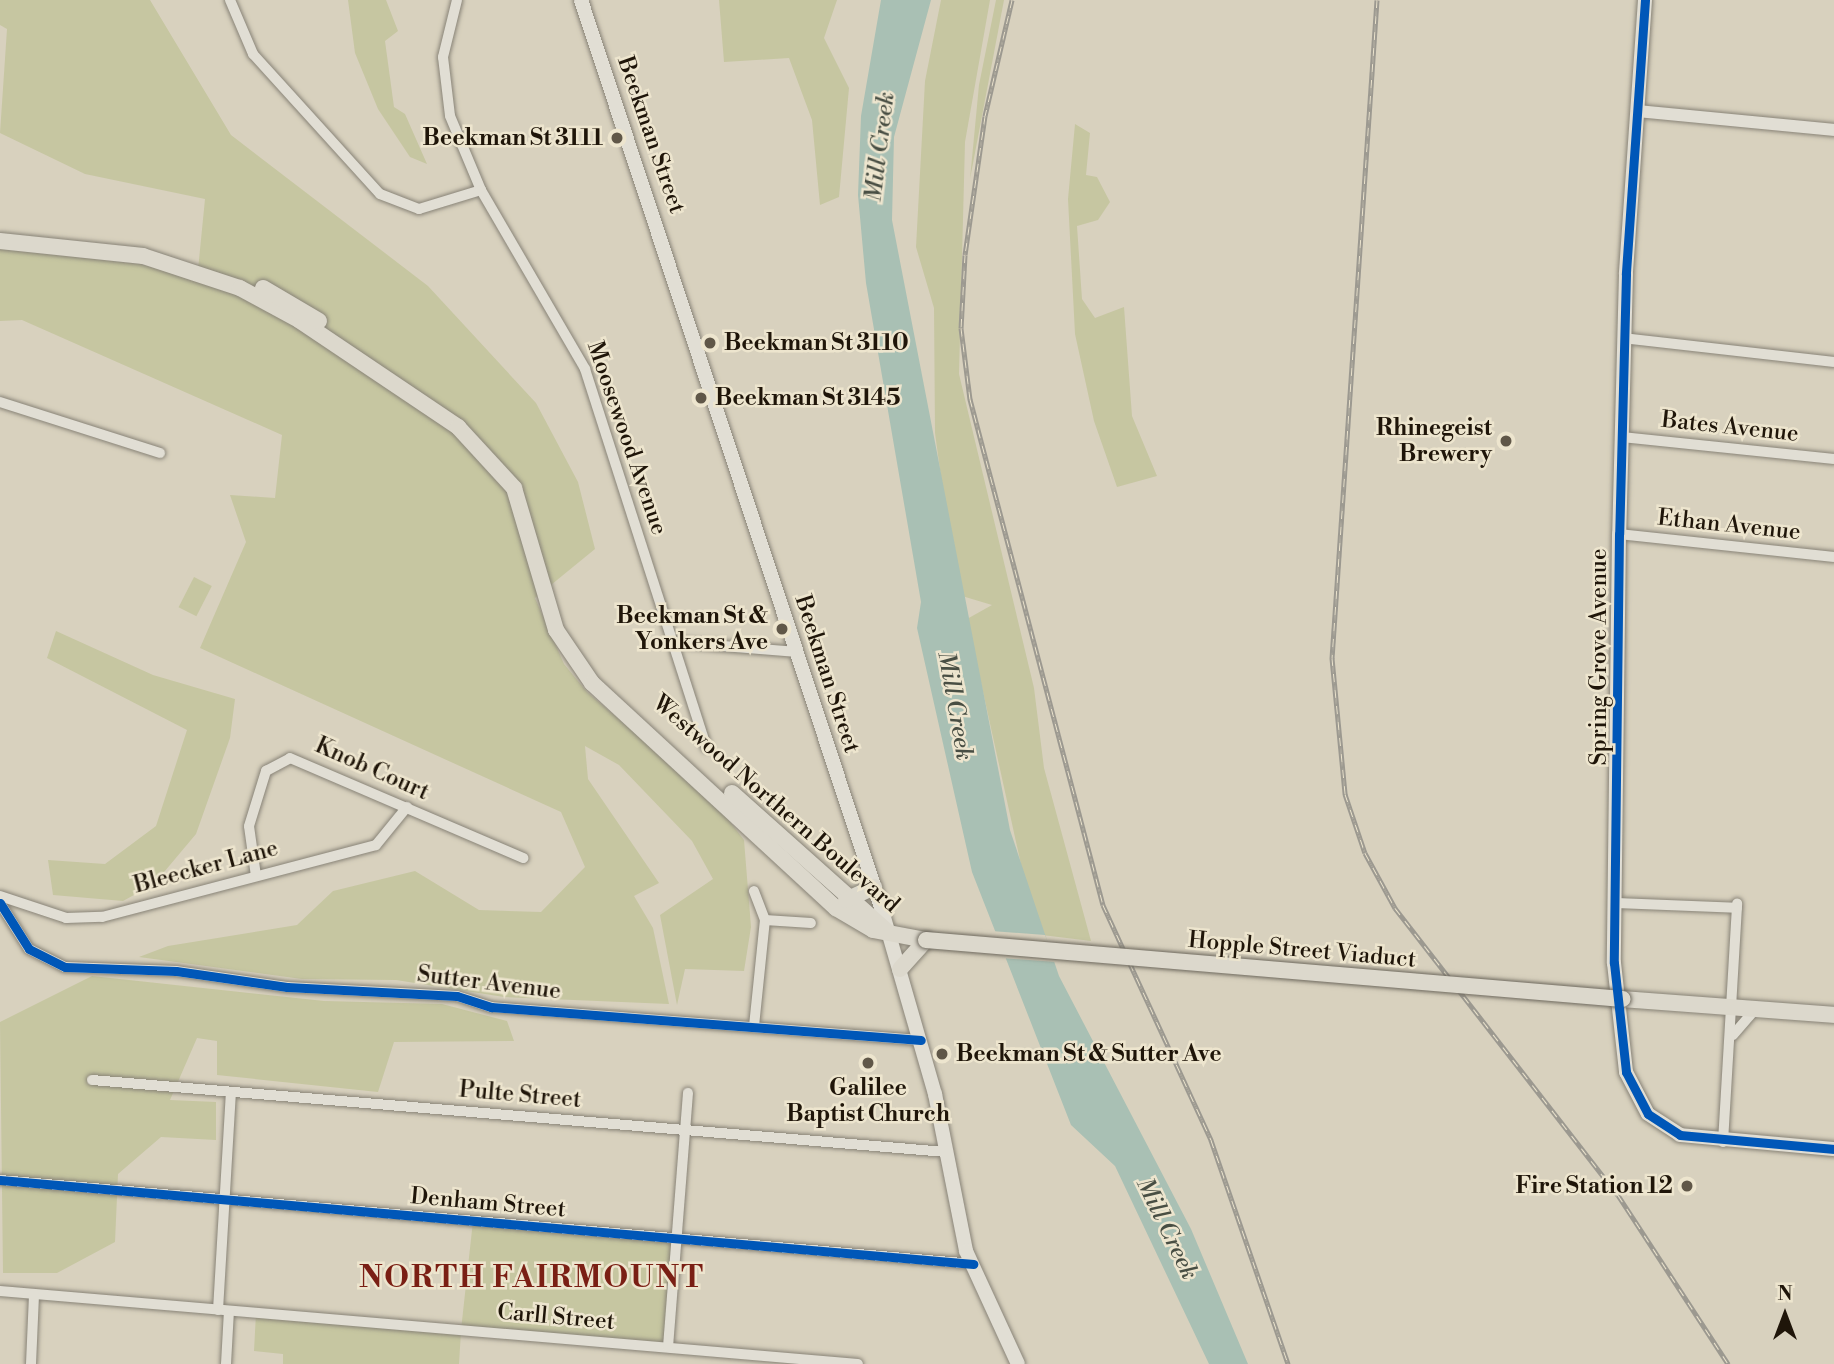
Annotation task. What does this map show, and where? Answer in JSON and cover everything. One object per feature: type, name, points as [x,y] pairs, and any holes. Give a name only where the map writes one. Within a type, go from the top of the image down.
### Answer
[{"type":"main road","name":"Beekman Street","points":[[581,0],[889,933],[921,1040],[958,1224],[1018,1364]]},
{"type":"main road","name":"Spring Grove Avenue","points":[[1645,0],[1623,338],[1615,903],[1618,1023],[1634,1094],[1666,1129],[1723,1142],[1834,1149]]},
{"type":"main road","name":"Westwood Northern Boulevard","points":[[0,232],[143,247],[224,271],[302,309],[470,426],[524,487],[566,628],[586,662],[846,900],[889,933]]},
{"type":"main road","name":"Westwood Northern Boulevard","points":[[0,241],[143,256],[240,288],[458,427],[514,488],[556,630],[574,663],[816,891],[856,922],[889,933]]},
{"type":"main road","points":[[846,900],[874,887]]},
{"type":"main road","name":"Hopple Street Viaduct","points":[[889,933],[920,942],[1729,1009],[1834,1015]]},
{"type":"main road","points":[[900,969],[920,942]]},
{"type":"street","points":[[230,0],[253,54],[380,194],[419,209],[481,190]]},
{"type":"street","name":"Moosewood Avenue","points":[[457,0],[446,37],[444,94],[481,190],[585,369],[706,747]]},
{"type":"street","points":[[1638,111],[1834,130]]},
{"type":"street","points":[[1623,338],[1834,362]]},
{"type":"street","points":[[0,402],[160,453]]},
{"type":"street","name":"Bates Avenue","points":[[1622,437],[1834,460]]},
{"type":"street","name":"Ethan Avenue","points":[[1619,534],[1834,557]]},
{"type":"street","points":[[672,642],[796,652]]},
{"type":"street","name":"Knob Court","points":[[256,876],[247,835],[266,771],[276,761],[307,761],[523,858]]},
{"type":"street","name":"Bleecker Lane","points":[[0,896],[66,918],[102,917],[376,845],[407,807]]},
{"type":"street","points":[[754,891],[765,920],[754,1026]]},
{"type":"street","name":"Sutter Avenue","points":[[0,903],[12,929],[38,956],[73,968],[176,971],[287,987],[457,996],[491,1007],[921,1040]]},
{"type":"street","points":[[1615,903],[1737,906],[1729,1009],[1732,1035],[1723,1142]]},
{"type":"street","points":[[12,929],[31,906]]},
{"type":"street","points":[[765,920],[811,923]]},
{"type":"street","points":[[1732,1035],[1755,1010]]},
{"type":"street","name":"Pulte Street","points":[[92,1080],[945,1152]]},
{"type":"street","points":[[226,1364],[223,1310],[225,1201],[232,1093]]},
{"type":"street","points":[[668,1348],[688,1093]]},
{"type":"street","name":"Denham Street","points":[[0,1180],[973,1264]]},
{"type":"street","name":"Carll Street","points":[[0,1291],[858,1364]]},
{"type":"street","points":[[31,1364],[34,1294]]},
{"type":"green space","points":[[0,0],[150,0],[231,135],[428,286],[536,403],[578,482],[595,549],[535,598],[564,664],[587,692],[714,801],[744,840],[751,927],[744,971],[685,969],[677,1005],[660,915],[713,879],[692,841],[619,765],[585,746],[588,779],[659,883],[634,896],[653,928],[669,1004],[504,997],[396,980],[302,979],[139,957],[168,946],[297,925],[333,891],[415,871],[479,910],[541,912],[585,867],[561,812],[200,648],[246,542],[230,495],[275,498],[282,435],[22,320],[0,321],[0,249],[140,264],[197,280],[205,199],[85,174],[0,133],[7,29],[0,25]]},
{"type":"green space","points":[[348,0],[386,0],[398,31],[385,41],[394,107],[405,114],[427,164],[410,157],[378,109],[355,53]]},
{"type":"green space","points":[[719,0],[837,0],[824,38],[849,88],[839,197],[820,205],[812,120],[789,58],[724,62]]},
{"type":"green space","points":[[941,0],[990,0],[965,142],[959,374],[1034,688],[1044,768],[1091,941],[1042,935],[1031,910],[967,619],[992,605],[962,596],[946,514],[935,433],[934,308],[916,247],[925,81]]},
{"type":"green space","points":[[996,0],[1004,0],[970,179],[979,85]]},
{"type":"green space","points":[[1075,124],[1090,133],[1086,175],[1097,177],[1110,202],[1098,220],[1077,226],[1082,299],[1095,318],[1124,307],[1132,416],[1157,476],[1117,487],[1094,421],[1075,334],[1068,199]]},
{"type":"green space","points":[[194,577],[212,586],[196,616],[179,607]]},
{"type":"green space","points":[[56,631],[153,675],[235,699],[230,738],[196,834],[154,884],[123,901],[53,895],[48,860],[105,864],[156,826],[187,730],[47,658]]},
{"type":"green space","points":[[92,976],[324,1001],[442,1004],[507,1021],[514,1041],[394,1042],[378,1092],[217,1075],[217,1041],[197,1038],[170,1100],[216,1102],[216,1140],[161,1137],[118,1174],[115,1242],[57,1273],[3,1273],[0,1022]]},
{"type":"green space","points":[[473,1221],[677,1239],[668,1347],[461,1331],[459,1364],[283,1364],[283,1354],[254,1351],[256,1313],[461,1330]]},
{"type":"water","name":"Mill Creek","points":[[881,0],[931,0],[894,137],[892,220],[1010,830],[1059,976],[1191,1229],[1248,1364],[1209,1364],[1115,1166],[1071,1125],[972,872],[917,628],[921,602],[866,283],[858,195],[861,116]]},
{"type":"pier","points":[[991,931],[1045,935],[1056,962],[1001,958]]},
{"type":"railway","points":[[1012,0],[985,116],[965,255],[961,328],[970,399],[1103,905],[1211,1140],[1288,1364]]},
{"type":"railway","points":[[1377,0],[1332,658],[1345,794],[1365,853],[1395,908],[1618,1195],[1728,1364]]},
{"type":"cycle path","points":[[1645,0],[1626,274],[1619,534],[1614,963],[1626,1072],[1648,1114],[1680,1135],[1834,1149]]},
{"type":"cycle path","points":[[0,903],[29,949],[65,967],[176,971],[287,987],[457,996],[491,1007],[921,1040]]},
{"type":"cycle path","points":[[0,1180],[973,1264]]},
{"type":"place","name":"Beekman St 3111","points":[[617,138]]},
{"type":"place","name":"Beekman St 3110","points":[[710,343]]},
{"type":"place","name":"Beekman St 3145","points":[[701,398]]},
{"type":"place","name":"Rhinegeist Brewery","points":[[1506,441]]},
{"type":"place","name":"Beekman St & Yonkers Ave","points":[[782,629]]},
{"type":"place","name":"Beekman St & Sutter Ave","points":[[942,1054]]},
{"type":"place","name":"Galilee Baptist Church","points":[[868,1063]]},
{"type":"place","name":"Fire Station 12","points":[[1687,1186]]},
{"type":"district","name":"NORTH FAIRMOUNT","points":[[532,1278]]}]
